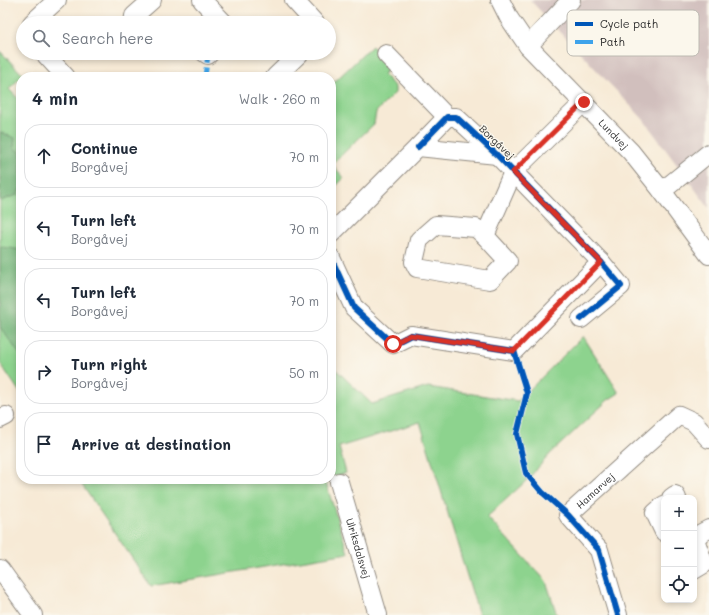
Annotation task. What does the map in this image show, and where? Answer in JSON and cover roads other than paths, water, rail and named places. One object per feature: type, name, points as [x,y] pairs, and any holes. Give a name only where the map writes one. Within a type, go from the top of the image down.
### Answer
[{"type":"street","points":[[40,16],[57,0]]},
{"type":"street","points":[[134,16],[152,0]]},
{"type":"street","points":[[202,0],[217,16]]},
{"type":"street","points":[[294,0],[309,16]]},
{"type":"street","name":"Lundvej","points":[[500,0],[509,18],[528,46],[631,152],[709,255]]},
{"type":"street","points":[[528,46],[571,0]]},
{"type":"street","name":"Borgåvej","points":[[386,54],[447,117],[456,118],[497,155],[601,262],[621,286],[581,319]]},
{"type":"street","points":[[50,60],[61,72]]},
{"type":"street","points":[[280,72],[293,60]]},
{"type":"street","name":"Borgåvej","points":[[485,236],[513,172],[584,102]]},
{"type":"street","points":[[336,229],[447,117]]},
{"type":"street","name":"Borgåvej","points":[[418,147],[497,155]]},
{"type":"street","points":[[662,191],[709,153]]},
{"type":"street","points":[[436,225],[476,228],[485,236],[508,261],[490,280],[418,268],[414,262],[419,240],[436,225]]},
{"type":"street","points":[[336,269],[354,308],[393,344],[410,335],[514,351],[601,262]]},
{"type":"street","name":"Hamarvej","points":[[618,615],[599,550],[568,515],[679,415],[694,422],[709,439]]},
{"type":"street","name":"Ulriksdalsvej","points":[[338,482],[378,615]]},
{"type":"street","points":[[661,507],[655,513],[661,526]]},
{"type":"street","points":[[697,535],[709,529]]},
{"type":"street","points":[[697,545],[704,564],[697,568]]},
{"type":"street","points":[[0,569],[33,615]]}]
